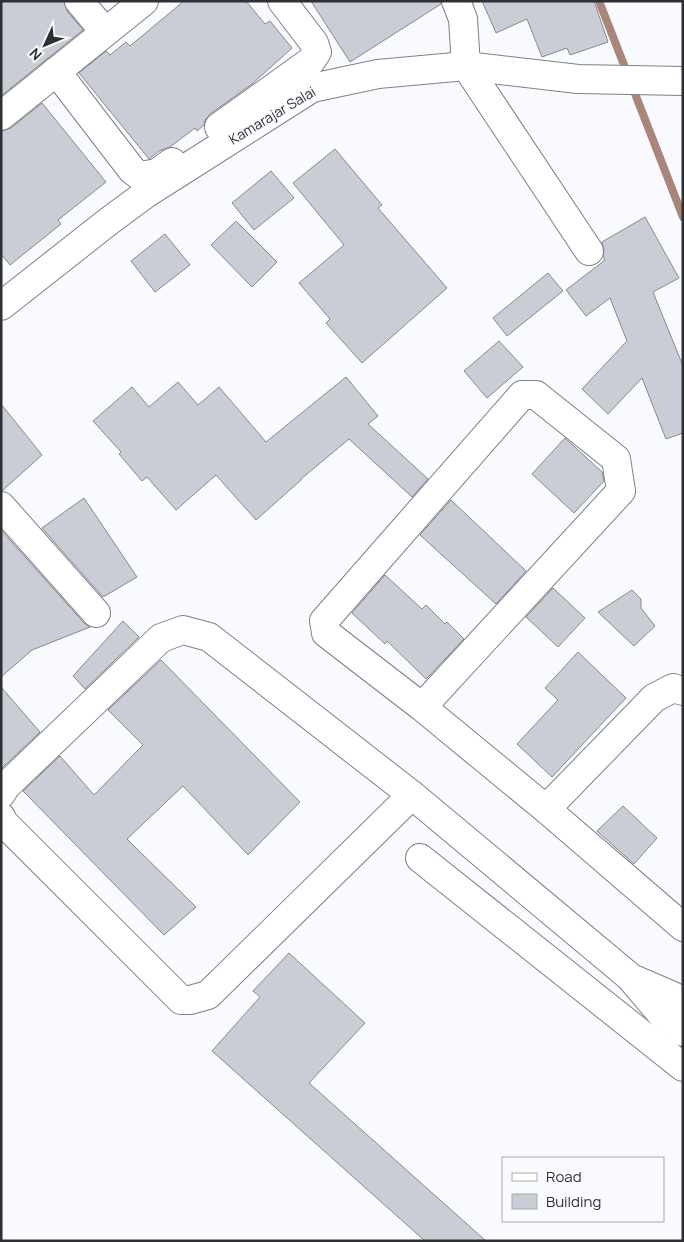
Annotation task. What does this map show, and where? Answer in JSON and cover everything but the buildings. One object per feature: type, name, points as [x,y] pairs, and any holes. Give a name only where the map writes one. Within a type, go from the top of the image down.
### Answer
[{"type":"street","points":[[79,1],[105,32]]},
{"type":"street","points":[[1,116],[144,1]]},
{"type":"street","points":[[56,71],[132,170],[140,176],[156,173],[311,60],[317,52],[314,43],[282,1]]},
{"type":"street","points":[[456,1],[462,19],[466,66],[589,251]]},
{"type":"street","name":"Kamarajar Salai","points":[[1,306],[108,221],[147,193],[312,88],[378,74],[466,66],[578,79],[683,81]]},
{"type":"street","points":[[422,707],[621,491],[616,459],[536,395],[522,396],[324,621],[326,634],[422,707],[546,809],[683,927]]},
{"type":"street","points":[[1,506],[96,613]]},
{"type":"street","points":[[1,794],[6,786],[162,638],[183,630],[209,637],[412,796],[630,977],[663,1016],[683,1032]]},
{"type":"street","points":[[546,809],[654,698],[673,688],[683,691]]},
{"type":"street","points":[[1,816],[4,823],[181,1000],[190,1000],[208,995],[412,796]]},
{"type":"street","points":[[420,858],[683,1067]]},
{"type":"street","points":[[630,977],[673,996],[683,1003]]},
{"type":"waterway","points":[[599,1],[628,75]]},
{"type":"waterway","points":[[632,86],[683,217]]}]
